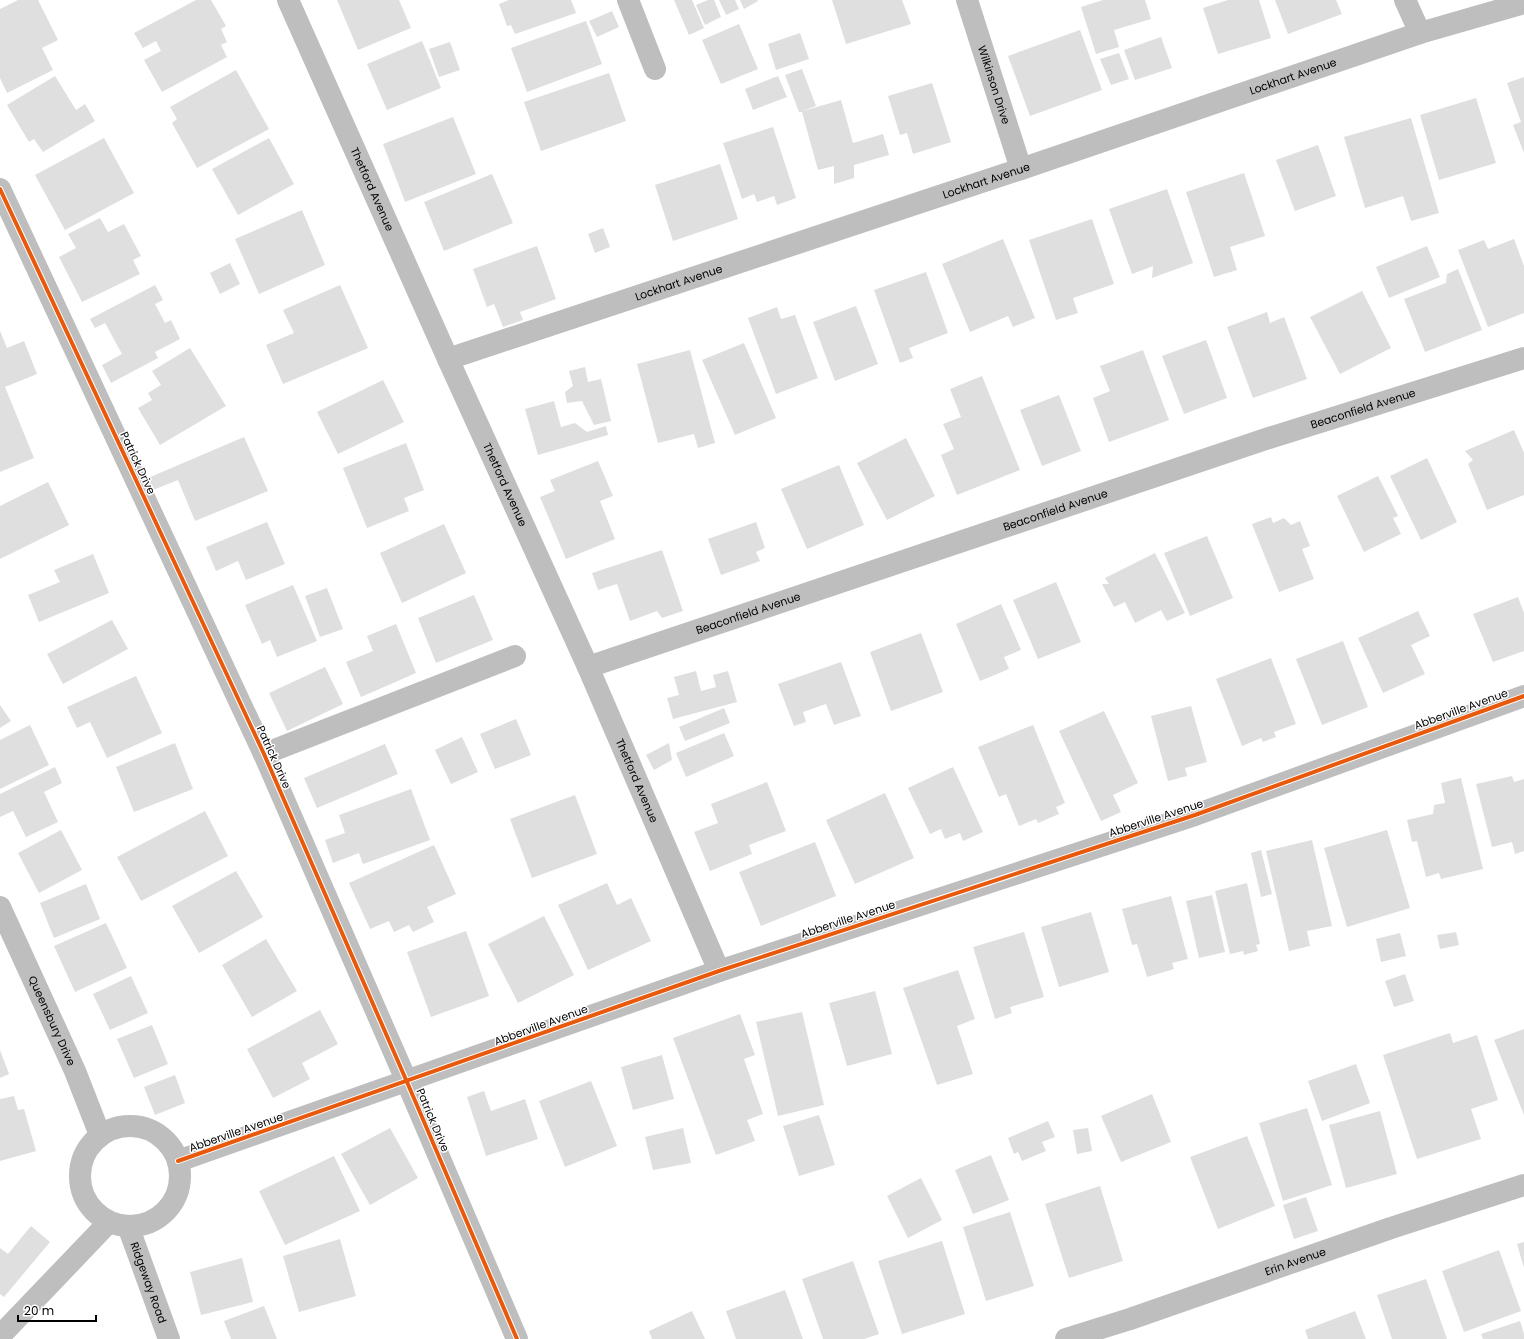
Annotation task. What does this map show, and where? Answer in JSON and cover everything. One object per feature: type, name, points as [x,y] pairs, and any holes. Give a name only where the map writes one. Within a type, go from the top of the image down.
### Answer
[{"type":"street","name":"Thetford Avenue","points":[[288,0],[448,359],[588,667],[719,971]]},
{"type":"street","points":[[628,0],[655,69]]},
{"type":"street","name":"Wilkinson Drive","points":[[967,0],[1021,169]]},
{"type":"street","points":[[1405,0],[1420,33]]},
{"type":"street","name":"Lockhart Avenue","points":[[448,359],[1021,169],[1420,33],[1524,3]]},
{"type":"street","name":"Patrick Drive","points":[[0,189],[264,754],[407,1082],[516,1339]]},
{"type":"street","name":"Beaconfield Avenue","points":[[588,667],[1261,440],[1524,358]]},
{"type":"street","points":[[264,754],[515,656]]},
{"type":"street","name":"Abberville Avenue","points":[[178,1161],[407,1082],[719,971],[1195,815],[1524,696]]},
{"type":"street","name":"Queensbury Drive","points":[[0,907],[75,1071],[100,1136]]},
{"type":"street","points":[[125,1126],[146,1128],[160,1136],[171,1147],[178,1161],[181,1177],[178,1193],[170,1206],[158,1218],[144,1224],[119,1224],[93,1210],[84,1196],[80,1180],[81,1163],[88,1148],[100,1136],[114,1128],[125,1126]]},
{"type":"street","name":"Erin Avenue","points":[[1066,1339],[1130,1319],[1384,1231],[1524,1185]]},
{"type":"street","points":[[0,1336],[119,1224]]},
{"type":"street","name":"Ridgeway Road","points":[[119,1224],[169,1339]]},
{"type":"building","points":[[18,0],[38,0],[58,40],[42,48],[53,70],[7,93],[0,78],[0,9]]},
{"type":"building","points":[[196,0],[211,0],[226,26],[221,29],[227,42],[221,45],[227,57],[162,92],[144,60],[161,51],[156,41],[143,48],[134,33]]},
{"type":"building","points":[[337,0],[399,0],[411,28],[358,50]]},
{"type":"building","points":[[509,0],[571,0],[576,13],[515,34],[511,25],[507,26],[499,4]]},
{"type":"building","points":[[674,0],[692,0],[704,28],[689,35]]},
{"type":"building","points":[[708,0],[714,0],[721,17],[705,25],[696,5]]},
{"type":"building","points":[[719,0],[735,0],[739,9],[726,15]]},
{"type":"building","points":[[740,0],[757,0],[758,1],[744,9]]},
{"type":"building","points":[[832,0],[902,0],[911,24],[846,44]]},
{"type":"building","points":[[1103,0],[1145,0],[1151,19],[1114,30],[1119,47],[1096,54],[1081,7]]},
{"type":"building","points":[[1228,0],[1259,0],[1271,38],[1218,54],[1203,8]]},
{"type":"building","points":[[1275,0],[1336,0],[1342,14],[1288,34]]},
{"type":"building","points":[[612,11],[619,27],[597,37],[589,21]]},
{"type":"building","points":[[586,21],[602,64],[527,92],[511,48]]},
{"type":"building","points":[[739,24],[758,69],[721,84],[702,40]]},
{"type":"building","points":[[1080,30],[1102,90],[1030,116],[1008,56]]},
{"type":"building","points":[[800,33],[809,59],[776,70],[768,44]]},
{"type":"building","points":[[1161,37],[1172,68],[1135,80],[1124,50]]},
{"type":"building","points":[[422,41],[441,88],[387,110],[367,64]]},
{"type":"building","points":[[450,42],[460,70],[439,77],[429,49]]},
{"type":"building","points":[[1119,53],[1129,79],[1111,85],[1100,59]]},
{"type":"building","points":[[802,69],[816,106],[803,111],[841,100],[853,143],[883,134],[889,155],[854,165],[854,178],[834,184],[834,166],[818,170],[802,112],[799,112],[785,75]]},
{"type":"building","points":[[236,70],[269,129],[197,168],[172,123],[177,119],[170,107]]},
{"type":"building","points":[[609,73],[626,121],[541,151],[524,102]]},
{"type":"building","points":[[55,76],[76,110],[85,104],[95,121],[43,152],[34,139],[29,142],[7,105]]},
{"type":"building","points":[[778,76],[787,97],[753,110],[745,89]]},
{"type":"building","points":[[1524,77],[1524,153],[1513,125],[1521,122],[1507,83]]},
{"type":"building","points":[[932,83],[951,142],[913,154],[907,133],[900,135],[888,96]]},
{"type":"building","points":[[1476,98],[1496,163],[1439,180],[1420,115]]},
{"type":"building","points":[[453,117],[476,174],[405,202],[383,144]]},
{"type":"building","points":[[1411,118],[1439,213],[1411,221],[1403,196],[1365,208],[1344,137]]},
{"type":"building","points":[[773,127],[796,198],[777,205],[774,196],[757,202],[754,194],[742,199],[723,143]]},
{"type":"building","points":[[104,138],[134,193],[65,230],[35,175]]},
{"type":"building","points":[[269,138],[294,184],[238,215],[212,169]]},
{"type":"building","points":[[1318,145],[1336,196],[1295,211],[1276,160]]},
{"type":"building","points":[[720,164],[738,219],[673,241],[655,185]]},
{"type":"building","points":[[1244,173],[1265,236],[1230,247],[1237,270],[1214,277],[1186,192]]},
{"type":"building","points":[[492,174],[513,223],[444,251],[424,202]]},
{"type":"building","points":[[1167,189],[1193,263],[1152,278],[1153,266],[1132,274],[1109,209]]},
{"type":"building","points":[[302,210],[325,265],[259,294],[235,239]]},
{"type":"building","points":[[100,218],[108,232],[124,224],[141,256],[133,260],[140,274],[82,302],[59,257],[76,248],[68,234]]},
{"type":"building","points":[[1092,219],[1114,284],[1073,298],[1078,313],[1056,320],[1029,240]]},
{"type":"building","points":[[603,228],[610,247],[595,253],[588,234]]},
{"type":"building","points":[[1003,239],[1035,318],[1013,327],[1008,316],[970,332],[942,264]]},
{"type":"building","points":[[1514,239],[1524,266],[1524,313],[1488,327],[1458,250],[1484,240],[1488,249]]},
{"type":"building","points":[[537,246],[556,299],[520,312],[523,320],[503,327],[494,304],[487,307],[473,269]]},
{"type":"building","points":[[1427,246],[1440,277],[1389,298],[1376,267]]},
{"type":"building","points":[[230,263],[240,284],[220,294],[210,273]]},
{"type":"building","points":[[1458,269],[1482,330],[1425,352],[1404,299],[1446,283],[1447,274]]},
{"type":"building","points":[[926,272],[948,333],[909,348],[913,358],[900,363],[874,290]]},
{"type":"building","points":[[155,285],[163,300],[155,304],[165,323],[171,320],[180,339],[155,352],[158,358],[111,383],[102,365],[122,354],[105,323],[95,328],[90,319]]},
{"type":"building","points":[[340,285],[368,348],[283,384],[266,345],[294,333],[283,310]]},
{"type":"building","points":[[1362,291],[1391,348],[1340,374],[1310,317]]},
{"type":"building","points":[[856,306],[878,364],[835,381],[813,322]]},
{"type":"building","points":[[777,307],[781,319],[795,315],[818,378],[776,394],[748,318]]},
{"type":"building","points":[[1267,312],[1270,323],[1284,317],[1307,379],[1253,398],[1227,327]]},
{"type":"building","points":[[0,331],[7,348],[24,341],[37,374],[5,387],[34,458],[0,472]]},
{"type":"building","points":[[1206,340],[1227,398],[1184,414],[1162,356]]},
{"type":"building","points":[[744,343],[776,418],[735,435],[702,360]]},
{"type":"building","points":[[190,348],[226,406],[160,445],[138,408],[152,400],[148,393],[161,385],[152,371]]},
{"type":"building","points":[[690,350],[715,443],[698,448],[694,434],[658,443],[637,364]]},
{"type":"building","points":[[1143,350],[1169,420],[1109,442],[1093,398],[1110,391],[1100,366]]},
{"type":"building","points":[[585,367],[588,382],[601,379],[611,421],[594,425],[582,401],[567,403],[565,392],[573,386],[569,371]]},
{"type":"building","points":[[982,376],[1020,470],[957,495],[941,455],[954,449],[943,424],[961,417],[950,389]]},
{"type":"building","points":[[383,380],[404,422],[338,454],[317,412]]},
{"type":"building","points":[[1059,395],[1081,451],[1042,466],[1020,410]]},
{"type":"building","points":[[554,401],[561,427],[575,423],[587,432],[606,426],[608,435],[538,455],[525,409]]},
{"type":"building","points":[[1514,430],[1524,453],[1524,495],[1487,510],[1468,464],[1473,460],[1465,451]]},
{"type":"building","points":[[244,437],[268,491],[195,521],[178,480],[153,490],[148,478]]},
{"type":"building","points":[[906,438],[935,496],[887,520],[857,463]]},
{"type":"building","points":[[406,443],[424,490],[404,498],[409,511],[367,528],[343,468]]},
{"type":"building","points":[[1427,458],[1457,522],[1421,540],[1390,476]]},
{"type":"building","points":[[598,461],[613,496],[600,501],[615,539],[566,559],[540,497],[555,491],[550,480]]},
{"type":"building","points":[[839,465],[864,525],[807,549],[781,489]]},
{"type":"building","points":[[1378,476],[1398,516],[1393,518],[1401,534],[1364,552],[1337,496]]},
{"type":"building","points":[[48,482],[69,525],[0,559],[0,506]]},
{"type":"building","points":[[1271,517],[1273,523],[1284,518],[1291,525],[1300,521],[1310,546],[1302,549],[1314,579],[1279,592],[1252,524]]},
{"type":"building","points":[[267,522],[285,564],[246,580],[238,561],[216,571],[206,547]]},
{"type":"building","points":[[756,522],[765,548],[756,552],[760,561],[721,575],[708,539]]},
{"type":"building","points":[[444,524],[466,573],[402,603],[380,553]]},
{"type":"building","points":[[1207,536],[1233,598],[1190,616],[1164,553]]},
{"type":"building","points":[[662,550],[683,611],[662,618],[657,611],[630,621],[617,584],[598,590],[592,573]]},
{"type":"building","points":[[1155,553],[1185,613],[1167,621],[1161,610],[1135,623],[1125,602],[1114,607],[1102,584],[1109,584],[1105,578]]},
{"type":"building","points":[[93,554],[109,593],[39,622],[28,595],[60,582],[54,570]]},
{"type":"building","points":[[1056,582],[1081,642],[1038,659],[1013,600]]},
{"type":"building","points":[[293,585],[317,641],[277,657],[270,640],[262,644],[245,605]]},
{"type":"building","points":[[327,588],[343,629],[320,637],[305,596]]},
{"type":"building","points":[[474,595],[493,640],[436,663],[418,618]]},
{"type":"building","points":[[1518,597],[1524,613],[1524,651],[1493,662],[1473,614]]},
{"type":"building","points":[[1001,604],[1021,650],[1004,657],[1009,669],[980,681],[956,624]]},
{"type":"building","points":[[1418,611],[1430,636],[1411,645],[1425,674],[1383,693],[1358,638]]},
{"type":"building","points":[[112,620],[128,649],[63,684],[47,654]]},
{"type":"building","points":[[396,624],[416,673],[361,697],[346,662],[373,651],[367,636]]},
{"type":"building","points":[[921,633],[943,692],[891,711],[870,652]]},
{"type":"building","points":[[1343,641],[1368,707],[1322,725],[1296,659]]},
{"type":"building","points":[[1271,658],[1296,724],[1274,732],[1276,737],[1263,742],[1261,738],[1242,746],[1216,679]]},
{"type":"building","points":[[841,662],[861,716],[834,725],[826,704],[803,712],[806,722],[794,726],[778,684]]},
{"type":"building","points":[[325,667],[343,704],[287,731],[269,693]]},
{"type":"building","points":[[696,671],[701,691],[716,687],[713,675],[728,671],[737,702],[673,719],[667,698],[679,695],[674,677]]},
{"type":"building","points":[[136,676],[162,733],[107,758],[90,722],[77,728],[67,707]]},
{"type":"building","points":[[0,705],[11,721],[0,728]]},
{"type":"building","points":[[1191,706],[1207,762],[1185,768],[1187,776],[1168,781],[1151,716]]},
{"type":"building","points":[[724,708],[730,723],[685,741],[679,727]]},
{"type":"building","points":[[1104,711],[1138,783],[1113,795],[1121,812],[1101,821],[1059,731]]},
{"type":"building","points":[[516,719],[531,755],[495,769],[480,734]]},
{"type":"building","points":[[30,725],[49,765],[0,789],[0,740]]},
{"type":"building","points":[[1033,725],[1065,803],[1056,807],[1059,814],[1038,823],[1036,819],[1019,826],[1006,794],[999,797],[978,747]]},
{"type":"building","points":[[724,733],[734,756],[686,777],[676,753]]},
{"type":"building","points":[[462,737],[478,772],[451,784],[435,750]]},
{"type":"building","points":[[175,743],[193,789],[134,812],[116,767]]},
{"type":"building","points":[[669,743],[672,760],[654,770],[646,755]]},
{"type":"building","points":[[385,744],[398,774],[317,808],[304,778]]},
{"type":"building","points":[[55,767],[62,783],[44,792],[58,822],[26,837],[13,811],[0,817],[0,794]]},
{"type":"building","points":[[953,767],[983,832],[963,841],[960,833],[945,839],[941,829],[930,834],[908,788]]},
{"type":"building","points":[[1512,776],[1514,782],[1524,779],[1524,851],[1515,854],[1512,842],[1492,847],[1476,784]]},
{"type":"building","points":[[1461,778],[1483,869],[1441,879],[1439,873],[1426,877],[1417,841],[1412,842],[1407,820],[1433,814],[1434,805],[1445,803],[1441,783]]},
{"type":"building","points":[[767,782],[786,831],[749,845],[752,854],[710,871],[694,832],[718,823],[711,804]]},
{"type":"building","points":[[411,789],[430,840],[363,864],[359,853],[333,863],[325,840],[345,833],[339,815]]},
{"type":"building","points":[[885,793],[914,858],[855,884],[826,820]]},
{"type":"building","points":[[575,795],[597,854],[532,878],[510,819]]},
{"type":"building","points":[[205,811],[228,856],[141,901],[117,857]]},
{"type":"building","points":[[61,830],[82,870],[39,893],[18,853]]},
{"type":"building","points":[[1387,830],[1410,908],[1347,927],[1324,848]]},
{"type":"building","points":[[1312,840],[1332,926],[1307,931],[1310,946],[1289,951],[1266,851]]},
{"type":"building","points":[[815,842],[836,896],[761,926],[739,872]]},
{"type":"building","points":[[434,845],[456,894],[427,907],[434,922],[413,932],[409,925],[394,932],[389,921],[370,929],[349,883]]},
{"type":"building","points":[[1261,850],[1272,894],[1261,897],[1251,853]]},
{"type":"building","points":[[236,871],[263,917],[199,953],[172,906]]},
{"type":"building","points":[[607,883],[617,905],[631,898],[651,941],[588,970],[558,905]]},
{"type":"building","points":[[1247,883],[1260,944],[1256,945],[1258,951],[1244,955],[1243,951],[1230,954],[1215,891]]},
{"type":"building","points":[[86,884],[100,919],[54,938],[40,903]]},
{"type":"building","points":[[1212,895],[1225,952],[1199,958],[1186,901]]},
{"type":"building","points":[[1171,896],[1188,959],[1172,963],[1174,969],[1147,977],[1137,944],[1132,945],[1122,909]]},
{"type":"building","points":[[1091,912],[1109,972],[1059,987],[1041,927]]},
{"type":"building","points":[[544,916],[574,975],[518,1003],[488,944]]},
{"type":"building","points":[[106,923],[127,968],[75,992],[54,946]]},
{"type":"building","points":[[466,931],[489,996],[431,1017],[407,952]]},
{"type":"building","points":[[1024,932],[1044,997],[1010,1007],[1012,1013],[995,1019],[973,947]]},
{"type":"building","points":[[1456,932],[1459,945],[1440,949],[1437,935]]},
{"type":"building","points":[[1400,933],[1406,956],[1381,962],[1376,939]]},
{"type":"building","points":[[266,939],[297,991],[252,1017],[222,965]]},
{"type":"building","points":[[958,970],[975,1019],[957,1026],[973,1074],[937,1085],[903,988]]},
{"type":"building","points":[[1405,974],[1414,1001],[1394,1007],[1385,981]]},
{"type":"building","points":[[131,976],[148,1013],[110,1030],[93,994]]},
{"type":"building","points":[[875,991],[892,1054],[847,1066],[829,1003]]},
{"type":"building","points":[[320,1010],[338,1044],[302,1063],[310,1079],[273,1098],[247,1049]]},
{"type":"building","points":[[802,1012],[824,1105],[778,1116],[756,1022]]},
{"type":"building","points":[[740,1014],[755,1055],[744,1059],[763,1114],[747,1120],[755,1141],[716,1155],[673,1038]]},
{"type":"building","points":[[152,1025],[168,1064],[134,1078],[117,1039]]},
{"type":"building","points":[[1524,1029],[1524,1115],[1494,1040]]},
{"type":"building","points":[[1450,1033],[1453,1043],[1477,1035],[1498,1100],[1471,1109],[1481,1139],[1417,1159],[1383,1055]]},
{"type":"building","points":[[0,1050],[9,1074],[0,1078]]},
{"type":"building","points":[[662,1055],[674,1099],[633,1110],[621,1067]]},
{"type":"building","points":[[1356,1064],[1370,1103],[1322,1121],[1308,1081]]},
{"type":"building","points":[[175,1075],[185,1103],[155,1115],[144,1087]]},
{"type":"building","points":[[591,1081],[617,1146],[565,1167],[539,1101]]},
{"type":"building","points":[[484,1091],[491,1111],[525,1099],[538,1139],[486,1156],[467,1097]]},
{"type":"building","points":[[1152,1094],[1171,1142],[1121,1162],[1101,1116]]},
{"type":"building","points":[[14,1096],[18,1110],[24,1109],[36,1151],[0,1161],[0,1099]]},
{"type":"building","points":[[1307,1108],[1332,1185],[1283,1201],[1259,1123]]},
{"type":"building","points":[[1380,1111],[1397,1174],[1346,1188],[1329,1125]]},
{"type":"building","points":[[819,1115],[835,1165],[799,1176],[783,1126]]},
{"type":"building","points":[[1048,1121],[1055,1137],[1042,1142],[1046,1151],[1022,1161],[1018,1152],[1014,1154],[1008,1138]]},
{"type":"building","points":[[390,1128],[418,1178],[370,1205],[341,1154]]},
{"type":"building","points":[[683,1128],[691,1163],[653,1170],[645,1137]]},
{"type":"building","points":[[1088,1128],[1092,1151],[1077,1154],[1073,1130]]},
{"type":"building","points":[[1247,1136],[1275,1206],[1218,1229],[1190,1157]]},
{"type":"building","points":[[991,1155],[1009,1200],[973,1214],[955,1170]]},
{"type":"building","points":[[334,1156],[360,1211],[285,1245],[259,1191]]},
{"type":"building","points":[[921,1178],[942,1220],[908,1238],[887,1196]]},
{"type":"building","points":[[1100,1186],[1123,1261],[1069,1278],[1045,1204]]},
{"type":"building","points":[[1306,1197],[1318,1231],[1294,1239],[1283,1205]]},
{"type":"building","points":[[1010,1212],[1034,1286],[986,1301],[963,1227]]},
{"type":"building","points":[[31,1226],[50,1242],[4,1297],[0,1294],[0,1248],[8,1254]]},
{"type":"building","points":[[340,1239],[356,1296],[299,1312],[283,1256]]},
{"type":"building","points":[[942,1241],[965,1314],[902,1334],[878,1261]]},
{"type":"building","points":[[1524,1242],[1524,1268],[1517,1244]]},
{"type":"building","points":[[1499,1250],[1521,1311],[1464,1332],[1442,1271]]},
{"type":"building","points":[[242,1258],[253,1302],[201,1315],[190,1272]]},
{"type":"building","points":[[853,1261],[879,1334],[864,1339],[823,1339],[802,1279]]},
{"type":"building","points":[[1426,1279],[1447,1339],[1392,1339],[1377,1295]]},
{"type":"building","points":[[785,1290],[803,1339],[736,1339],[726,1311]]},
{"type":"building","points":[[264,1306],[277,1339],[231,1339],[224,1321]]},
{"type":"building","points":[[692,1311],[705,1339],[652,1339],[649,1331]]},
{"type":"building","points":[[1355,1311],[1366,1339],[1308,1339],[1305,1330]]},
{"type":"building","points":[[1520,1321],[1524,1339],[1483,1339],[1481,1334]]},
{"type":"cycle path","points":[[0,189],[264,754],[517,1339]]},
{"type":"cycle path","points":[[178,1161],[719,971],[1195,815],[1524,696]]}]
